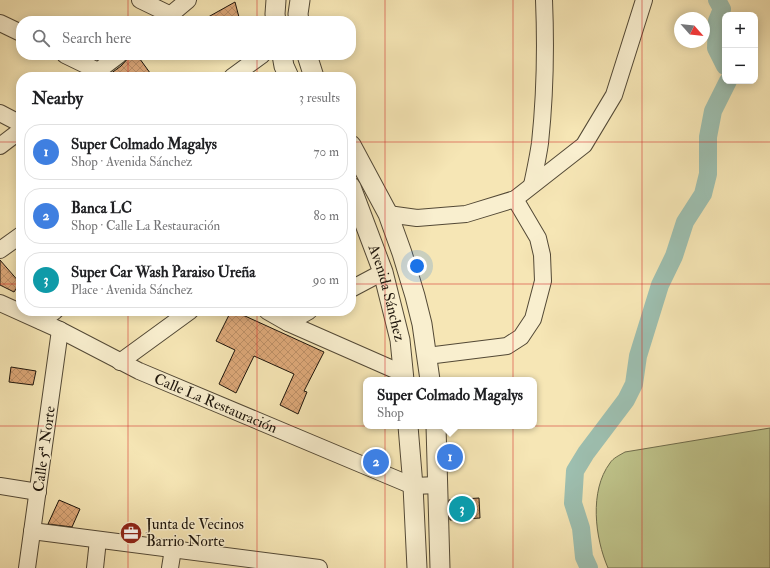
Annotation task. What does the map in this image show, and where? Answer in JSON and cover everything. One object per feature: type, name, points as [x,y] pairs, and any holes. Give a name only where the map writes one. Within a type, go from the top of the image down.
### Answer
[{"type":"street","points":[[140,0],[164,16]]},
{"type":"street","points":[[169,16],[188,0]]},
{"type":"street","points":[[275,16],[276,0]]},
{"type":"street","points":[[298,16],[300,0]]},
{"type":"street","points":[[532,185],[540,144],[544,87],[544,0]]},
{"type":"street","points":[[388,214],[417,218],[466,214],[515,199],[584,145],[614,95],[644,0]]},
{"type":"street","points":[[0,23],[16,31]]},
{"type":"street","points":[[73,60],[91,72]]},
{"type":"street","points":[[97,72],[112,60]]},
{"type":"street","points":[[239,72],[255,60]]},
{"type":"street","points":[[283,60],[287,72]]},
{"type":"street","points":[[309,60],[312,72]]},
{"type":"street","points":[[0,113],[16,121]]},
{"type":"street","points":[[0,146],[16,134]]},
{"type":"street","name":"Avenida Sánchez","points":[[356,154],[388,214],[402,252],[422,324],[430,377]]},
{"type":"street","points":[[427,356],[506,346],[521,337],[533,319],[543,281],[542,255],[538,238],[515,199]]},
{"type":"street","name":"Avenida Sánchez","points":[[356,201],[383,272],[400,340],[404,377]]},
{"type":"street","points":[[0,250],[16,239]]},
{"type":"street","points":[[356,286],[383,272]]},
{"type":"street","name":"Calle La Restauración","points":[[0,303],[16,310]]},
{"type":"street","name":"Calle La Restauración","points":[[30,316],[60,330],[120,362],[413,486],[438,485]]},
{"type":"street","points":[[41,321],[48,316]]},
{"type":"street","points":[[120,362],[183,316]]},
{"type":"street","points":[[277,316],[404,377]]},
{"type":"street","points":[[288,322],[299,316]]},
{"type":"street","name":"Calle 5ª Norte","points":[[27,568],[60,330]]},
{"type":"street","points":[[408,429],[417,568]]},
{"type":"street","points":[[436,429],[440,568]]},
{"type":"street","points":[[0,486],[38,492]]},
{"type":"street","points":[[32,531],[173,549],[245,563],[318,568]]},
{"type":"street","points":[[95,568],[98,540]]},
{"type":"street","points":[[170,568],[173,549]]},
{"type":"green space","points":[[770,428],[770,568],[608,568],[600,543],[596,515],[599,487],[603,474],[613,460],[625,452]]},
{"type":"building","points":[[235,2],[239,16],[210,16]]},
{"type":"building","points":[[126,60],[141,60],[149,72],[113,72]]},
{"type":"building","points":[[0,260],[16,278],[16,289],[14,292],[0,285]]},
{"type":"building","points":[[228,316],[245,316],[324,352],[304,391],[307,392],[298,414],[280,405],[294,374],[254,356],[236,393],[219,384],[235,350],[216,341]]},
{"type":"building","points":[[11,367],[36,371],[33,385],[9,382]]},
{"type":"building","points":[[479,498],[480,518],[450,520],[449,500]]},
{"type":"building","points":[[59,500],[80,509],[72,527],[48,524]]},
{"type":"waterway","points":[[717,0],[722,9],[717,21],[716,48],[722,60]]},
{"type":"waterway","points":[[589,568],[584,557],[581,528],[573,503],[575,471],[586,453],[626,400],[634,384],[638,356],[660,285],[674,256],[685,222],[703,194],[708,174],[708,137],[713,111],[726,84]]},
{"type":"place","name":"Super Colmado Magalys","points":[[450,457]]},
{"type":"place","name":"Banca LC","points":[[376,462]]},
{"type":"place","name":"Super Car Wash Paraiso Ureña","points":[[462,509]]},
{"type":"place","name":"Junta de Vecinos Barrio Norte","points":[[131,533]]}]
